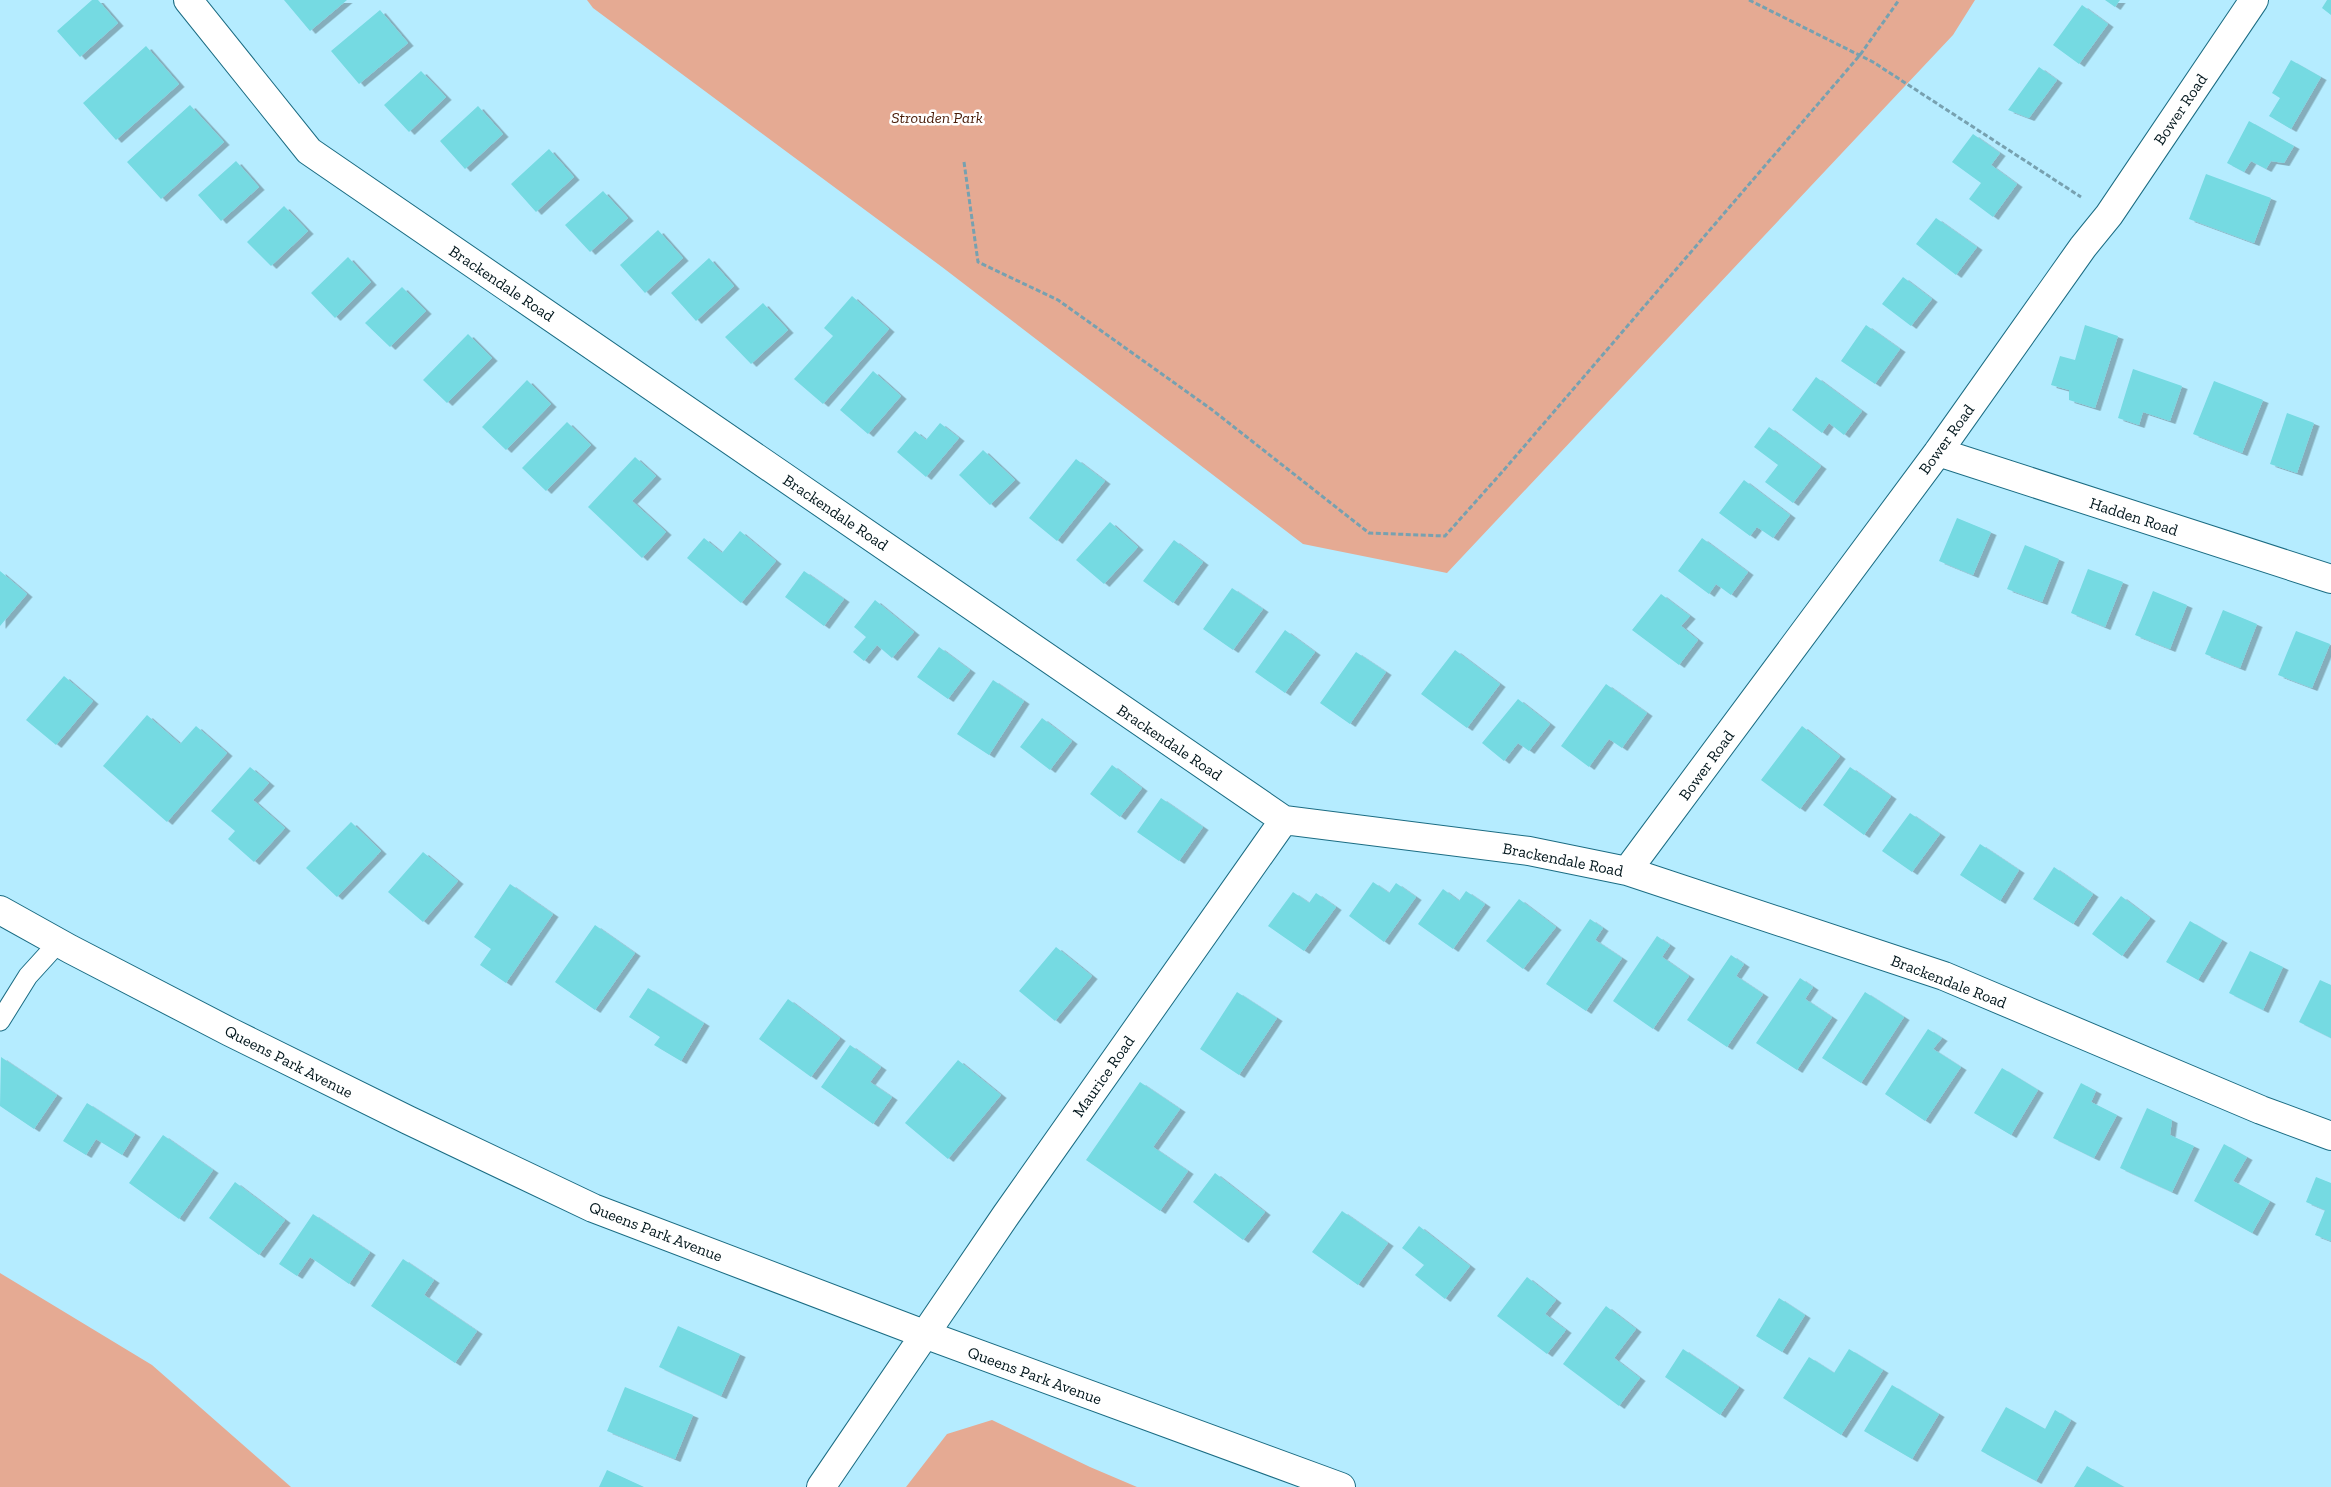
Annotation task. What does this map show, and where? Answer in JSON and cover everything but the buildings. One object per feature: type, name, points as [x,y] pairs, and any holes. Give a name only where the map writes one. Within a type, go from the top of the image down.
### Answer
[{"type":"street","name":"Brackendale Road","points":[[188,0],[309,151],[1284,820],[1529,850],[1627,871],[1944,976],[2252,1107],[2331,1136]]},
{"type":"street","name":"Bower Road","points":[[1627,871],[1938,452],[2083,247],[2109,214],[2254,0]]},
{"type":"street","name":"Hadden Road","points":[[1938,452],[2331,579]]},
{"type":"street","name":"Maurice Road","points":[[821,1487],[924,1334],[1284,820]]},
{"type":"street","name":"Queens Park Avenue","points":[[0,910],[58,943],[399,1116],[593,1208],[924,1334],[1341,1487]]},
{"type":"lane","points":[[0,1021],[28,976],[58,943]]},
{"type":"path","points":[[1749,0],[1873,62],[2109,214]]},
{"type":"path","points":[[964,162],[978,262],[1066,306],[1211,408],[1369,533],[1445,536],[1860,55],[1899,0]]},
{"type":"green space","name":"Strouden Park","points":[[587,0],[1975,0],[1953,35],[1447,573],[1303,544],[942,267],[593,8]]},
{"type":"green space","points":[[0,1273],[152,1365],[291,1487],[0,1487]]},
{"type":"green space","points":[[992,1420],[1090,1467],[1137,1487],[906,1487],[947,1434]]}]
